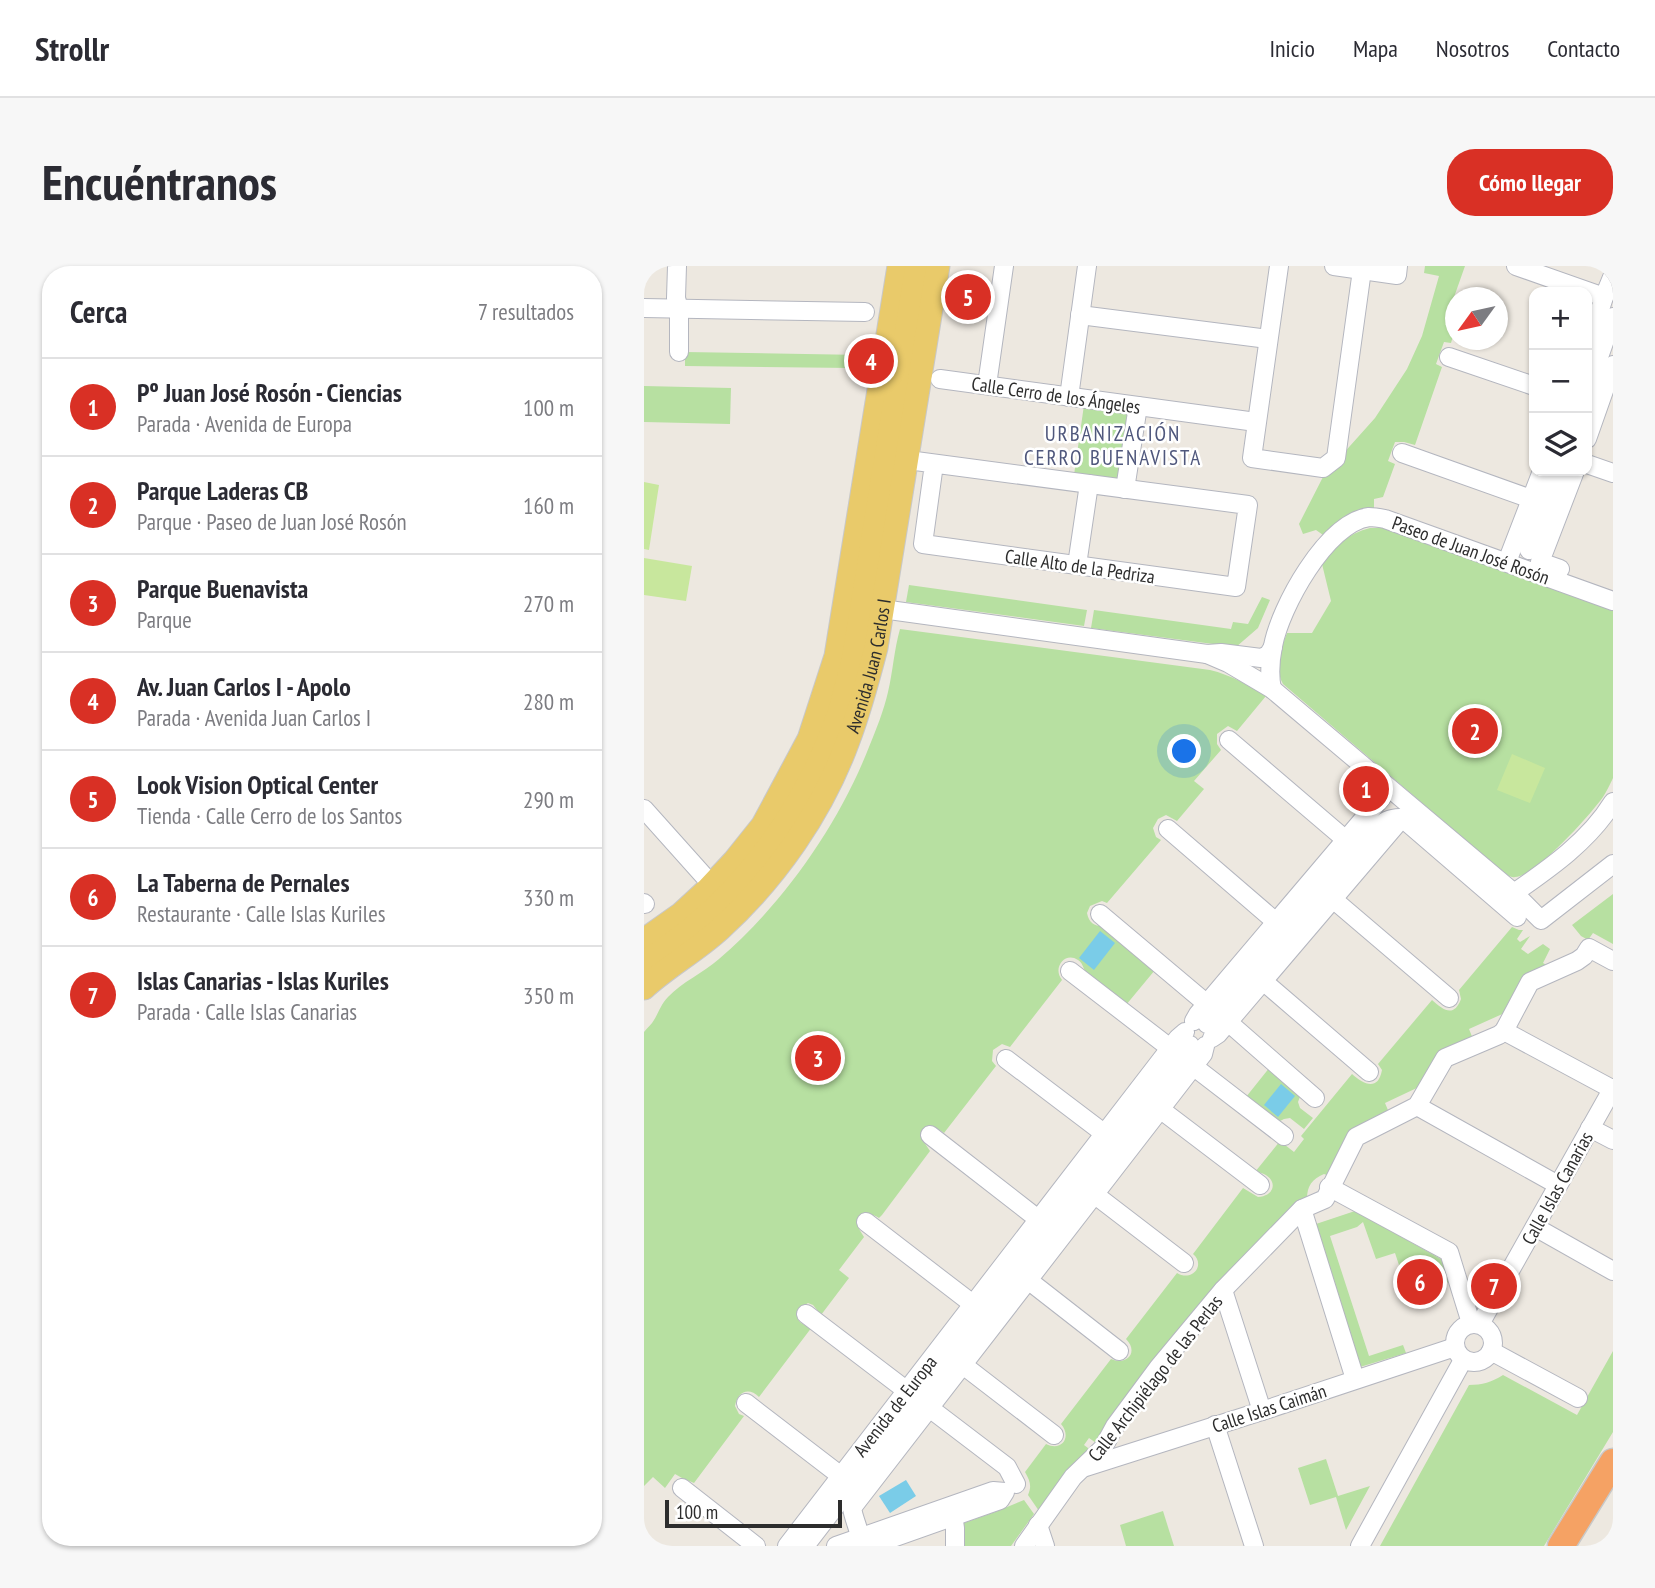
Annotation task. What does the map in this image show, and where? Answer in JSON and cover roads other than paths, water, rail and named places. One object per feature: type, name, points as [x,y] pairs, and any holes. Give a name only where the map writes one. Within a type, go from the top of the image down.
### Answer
[{"type":"highway","points":[[1561,1546],[1613,1462]]},
{"type":"main road","name":"Avenida Juan Carlos I","points":[[644,940],[681,914],[735,860],[763,825],[808,739],[836,656],[899,266]]},
{"type":"main road","name":"Avenida Juan Carlos I","points":[[644,963],[713,909],[757,861],[798,802],[834,724],[853,661],[917,266]]},
{"type":"main road","name":"Avenida Juan Carlos I","points":[[644,988],[719,930],[770,877],[813,815],[848,742],[876,648],[938,266]]},
{"type":"street","points":[[677,266],[679,352]]},
{"type":"street","points":[[987,385],[1004,266]]},
{"type":"street","points":[[1069,397],[1087,266]]},
{"type":"street","points":[[1279,266],[1252,458],[1323,467],[1336,458],[1362,270]]},
{"type":"street","points":[[1334,266],[1397,275],[1398,266]]},
{"type":"street","points":[[1516,266],[1604,297]]},
{"type":"street","points":[[1592,350],[1604,297],[1613,275]]},
{"type":"street","points":[[644,308],[865,312]]},
{"type":"street","points":[[1080,316],[1268,339]]},
{"type":"street","points":[[1592,350],[1613,317]]},
{"type":"street","points":[[1449,356],[1529,384]]},
{"type":"street","points":[[1592,399],[1613,365]]},
{"type":"street","name":"Calle Cerro de los Ángeles","points":[[940,379],[1256,422]]},
{"type":"street","points":[[908,460],[1125,489],[1138,406]]},
{"type":"street","points":[[1402,453],[1531,499]]},
{"type":"street","name":"Calle Alto de la Pedriza","points":[[934,464],[923,544],[1236,587],[1248,505],[1125,489]]},
{"type":"street","points":[[1592,466],[1613,473]]},
{"type":"street","points":[[1507,558],[1540,476]]},
{"type":"street","points":[[1536,562],[1557,476]]},
{"type":"street","points":[[1536,562],[1573,476]]},
{"type":"street","points":[[1077,565],[1088,484]]},
{"type":"street","name":"Paseo de Juan José Rosón","points":[[1272,689],[1269,676],[1273,647],[1290,600],[1328,542],[1358,521],[1370,517],[1385,519],[1507,558],[1536,562],[1613,601]]},
{"type":"street","points":[[1507,558],[1519,550],[1536,562],[1613,588]]},
{"type":"street","points":[[882,609],[1207,654],[1261,658],[1268,655],[1273,647]]},
{"type":"street","points":[[1207,654],[1272,689],[1378,778],[1509,896],[1517,916]]},
{"type":"street","points":[[1229,740],[1346,840]]},
{"type":"street","name":"Avenida de Europa","points":[[1378,778],[1381,786],[1381,821],[1389,822]]},
{"type":"street","name":"Avenida de Europa","points":[[864,1543],[852,1508],[1003,1266],[1070,1179],[1108,1142],[1156,1102],[1203,1054],[1199,1034],[1207,1004],[1382,801]]},
{"type":"street","points":[[1509,896],[1552,867],[1582,840],[1612,807]]},
{"type":"street","points":[[644,809],[712,885]]},
{"type":"street","points":[[1389,822],[1413,818],[1430,823]]},
{"type":"street","points":[[1389,822],[1509,896],[1541,920],[1613,864]]},
{"type":"street","name":"Avenida de Europa","points":[[787,1546],[841,1476],[919,1399],[963,1365],[999,1318],[1025,1273],[1085,1196],[1129,1148],[1199,1034],[1298,940],[1334,900],[1389,822]]},
{"type":"street","name":"Avenida de Europa","points":[[1085,1196],[1108,1142],[1132,1097],[1170,1048],[1199,1034],[1219,1034],[1259,975],[1275,945],[1310,904],[1389,822]]},
{"type":"street","points":[[1168,829],[1276,922]]},
{"type":"street","points":[[1310,904],[1312,880]]},
{"type":"street","points":[[1334,900],[1449,998]]},
{"type":"street","points":[[1100,914],[1207,1004]]},
{"type":"street","points":[[1275,945],[1298,940]]},
{"type":"street","points":[[1558,1185],[1417,1107],[1444,1058],[1504,1031],[1530,982],[1577,961],[1589,948],[1613,961]]},
{"type":"street","points":[[1070,971],[1170,1048]]},
{"type":"street","points":[[1234,971],[1259,975],[1369,1072]]},
{"type":"street","points":[[1228,1023],[1315,1098]]},
{"type":"street","points":[[1504,1031],[1613,1088]]},
{"type":"street","points":[[1006,1059],[1108,1142],[1129,1148]]},
{"type":"street","points":[[1193,1066],[1284,1136]]},
{"type":"street","name":"Calle Islas Canarias","points":[[1475,1324],[1535,1227],[1613,1088]]},
{"type":"street","points":[[1132,1097],[1156,1102],[1260,1185]]},
{"type":"street","name":"Calle Archipiélago de las Perlas","points":[[1024,1546],[1073,1477],[1103,1448],[1115,1426],[1151,1378],[1223,1290],[1302,1209],[1325,1199],[1356,1137],[1417,1107]]},
{"type":"street","points":[[1590,1128],[1613,1140]]},
{"type":"street","points":[[930,1135],[1038,1219]]},
{"type":"street","points":[[1070,1179],[1085,1196],[1184,1263]]},
{"type":"street","points":[[1329,1188],[1449,1252],[1475,1324],[1490,1333],[1492,1339],[1491,1351],[1478,1362],[1459,1353]]},
{"type":"street","points":[[1302,1209],[1355,1379]]},
{"type":"street","points":[[866,1222],[976,1313],[999,1318]]},
{"type":"street","points":[[1535,1227],[1613,1271]]},
{"type":"street","points":[[1003,1266],[1025,1273],[1119,1351]]},
{"type":"street","name":"Avenida de Europa","points":[[976,1313],[1025,1273]]},
{"type":"street","points":[[1223,1290],[1262,1411]]},
{"type":"street","points":[[806,1314],[1009,1469],[1016,1484]]},
{"type":"street","points":[[1360,1546],[1459,1353],[1455,1340],[1459,1331],[1475,1324]]},
{"type":"street","points":[[1491,1351],[1578,1398]]},
{"type":"street","name":"Calle Islas Caimán","points":[[1084,1468],[1355,1379],[1459,1353]]},
{"type":"street","points":[[963,1365],[1054,1435]]},
{"type":"street","name":"Avenida de Europa","points":[[805,1546],[919,1399]]},
{"type":"street","points":[[746,1403],[841,1476]]},
{"type":"street","points":[[1215,1425],[1254,1546]]},
{"type":"street","points":[[682,1488],[756,1546]]},
{"type":"street","points":[[836,1546],[864,1543],[953,1511],[955,1546]]},
{"type":"street","points":[[1038,1525],[1045,1546]]},
{"type":"water","points":[[1100,931],[1115,943],[1094,970],[1079,958]]},
{"type":"water","points":[[1281,1084],[1295,1096],[1278,1117],[1264,1105]]},
{"type":"water","points":[[906,1480],[916,1496],[890,1513],[879,1496]]},
{"type":"place","name":"Look Vision Optical Center","points":[[968,297]]},
{"type":"place","name":"Av. Juan Carlos I - Apolo","points":[[871,361]]},
{"type":"place","name":"Parque Laderas CB","points":[[1475,731]]},
{"type":"place","name":"Pº Juan José Rosón - Ciencias","points":[[1366,789]]},
{"type":"place","name":"Parque Buenavista","points":[[818,1058]]},
{"type":"place","name":"La Taberna de Pernales","points":[[1420,1282]]},
{"type":"place","name":"Islas Canarias - Islas Kuriles","points":[[1494,1286]]},
{"type":"district","name":"URBANIZACIÓN CERRO BUENAVISTA","points":[[1113,445]]}]
